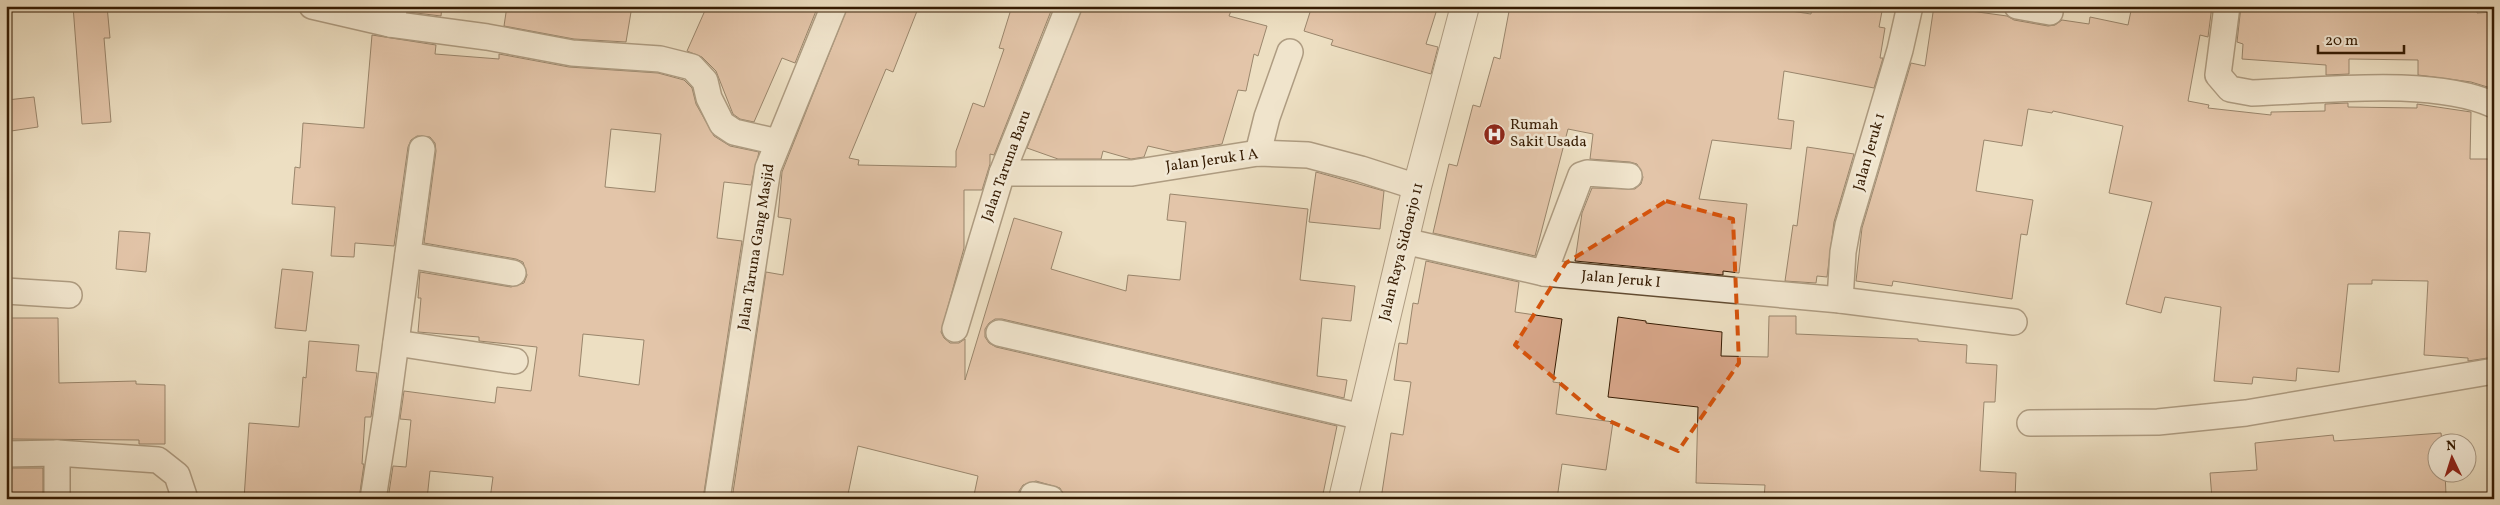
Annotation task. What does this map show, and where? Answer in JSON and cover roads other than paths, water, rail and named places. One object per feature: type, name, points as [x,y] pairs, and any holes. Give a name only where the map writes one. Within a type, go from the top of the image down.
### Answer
[{"type":"street","points":[[312,6],[393,15],[488,37],[572,53],[660,59],[692,67],[705,81],[709,98],[722,124],[734,132],[778,142]]},
{"type":"street","name":"Jalan Taruna Gang Masjid","points":[[717,499],[768,168],[834,6]]},
{"type":"street","name":"Jalan Taruna Baru","points":[[955,329],[1002,173],[1069,6]]},
{"type":"street","name":"Jalan Raya Sidoarjo 11","points":[[1343,499],[1417,187],[1465,6]]},
{"type":"street","name":"Jalan Jeruk 1","points":[[1840,300],[1848,225],[1900,50],[1910,6]]},
{"type":"street","points":[[2017,6],[2050,12]]},
{"type":"street","points":[[2227,6],[2218,75],[2230,89],[2252,93],[2394,88],[2439,91],[2466,96],[2494,106]]},
{"type":"street","points":[[1258,153],[1267,117],[1290,52]]},
{"type":"street","points":[[373,499],[422,149]]},
{"type":"street","name":"Jalan Jeruk I A","points":[[1002,173],[1132,173],[1258,153],[1308,155],[1417,187]]},
{"type":"street","points":[[1544,273],[1581,175],[1587,172],[1628,176]]},
{"type":"street","name":"Jalan Jeruk I","points":[[1404,241],[1544,273],[1840,300],[2014,322]]},
{"type":"street","points":[[408,255],[512,273]]},
{"type":"street","points":[[6,291],[69,296]]},
{"type":"street","points":[[998,334],[1362,417]]},
{"type":"street","points":[[396,342],[515,361]]},
{"type":"street","points":[[2030,423],[2158,422],[2246,412],[2494,371]]},
{"type":"street","points":[[57,452],[57,499]]},
{"type":"street","points":[[6,454],[57,452],[158,460],[177,475],[185,499]]},
{"type":"place","name":"Rumah Sakit Usada","points":[[1494,134]]}]
